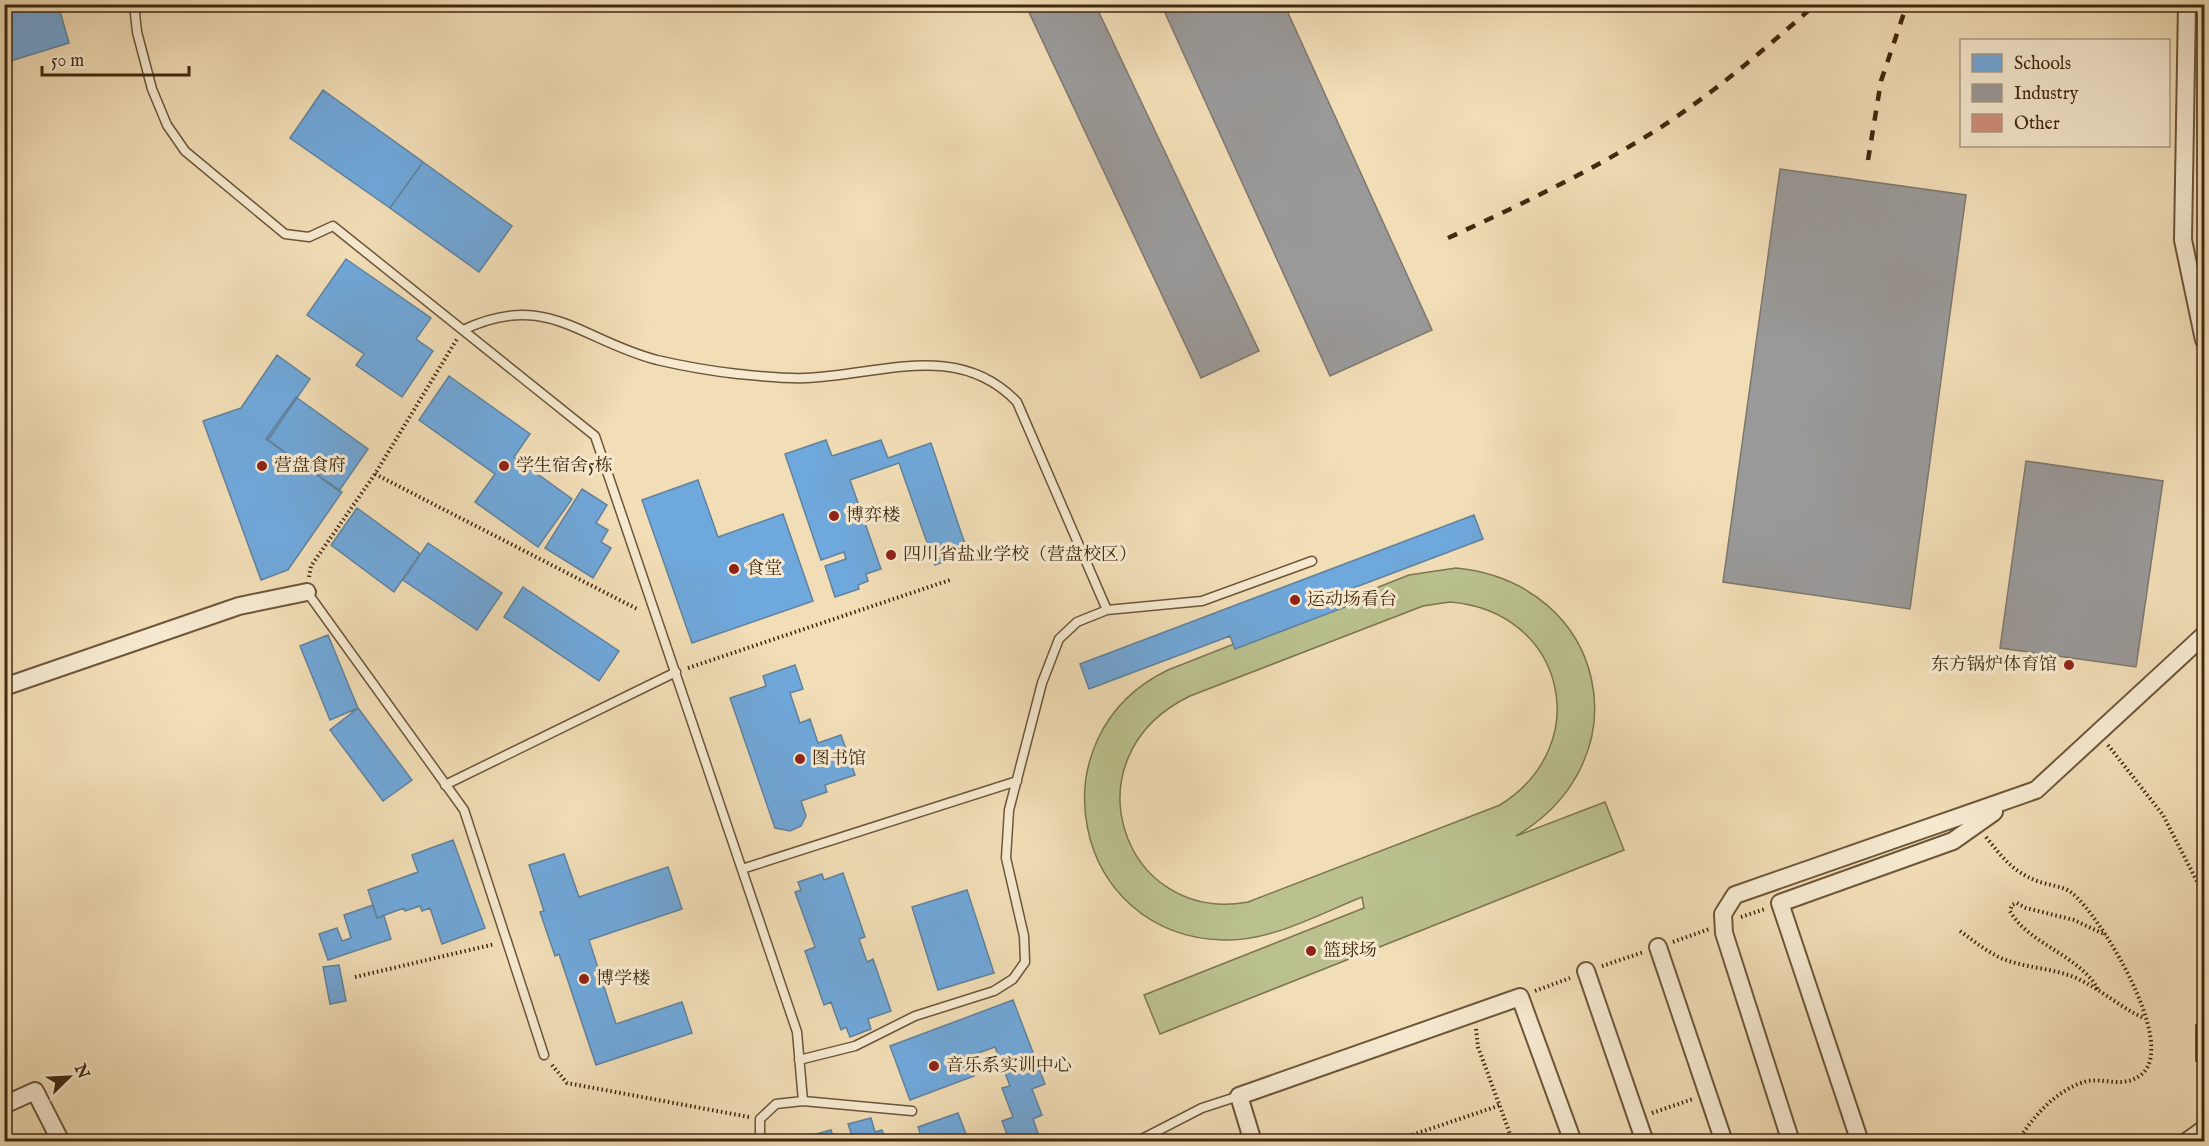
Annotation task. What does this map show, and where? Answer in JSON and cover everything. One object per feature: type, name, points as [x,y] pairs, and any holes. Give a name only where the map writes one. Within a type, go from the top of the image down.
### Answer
[{"type":"street","points":[[2187,4],[2183,240],[2205,340]]},
{"type":"street","points":[[4,687],[239,606],[307,592]]},
{"type":"street","points":[[1791,1142],[1724,933],[1723,914],[1735,895],[2008,802],[2036,790],[2205,635]]},
{"type":"street","points":[[1860,1142],[1780,903],[1953,841],[2008,802]]},
{"type":"street","points":[[1658,947],[1724,1142]]},
{"type":"street","points":[[1586,971],[1645,1142]]},
{"type":"street","points":[[1253,1142],[1239,1096],[1520,997],[1573,1142]]},
{"type":"street","points":[[4,1105],[36,1091],[61,1142]]},
{"type":"street","points":[[2186,1142],[2205,1129]]},
{"type":"lane","points":[[134,4],[137,32],[152,89],[167,125],[185,151],[285,234],[309,237],[333,226],[595,436],[797,1032],[803,1101]]},
{"type":"lane","points":[[463,330],[484,320],[511,314],[543,315],[656,359],[737,374],[805,378],[898,367],[946,366],[980,374],[1003,388],[1017,402],[1107,610]]},
{"type":"lane","points":[[799,1060],[855,1046],[915,1016],[993,991],[1013,979],[1025,962],[1024,936],[1006,858],[1009,810],[1042,683],[1059,639],[1077,622],[1107,610],[1202,601],[1312,561]]},
{"type":"lane","points":[[307,592],[464,810],[544,1055]]},
{"type":"lane","points":[[445,785],[676,672]]},
{"type":"lane","points":[[742,869],[1017,782]]},
{"type":"lane","points":[[1136,1142],[1202,1108],[1239,1096]]},
{"type":"lane","points":[[760,1142],[760,1119],[776,1104],[803,1101],[912,1111]]},
{"type":"path","points":[[307,592],[311,566],[375,474],[463,330]]},
{"type":"path","points":[[375,474],[658,620]]},
{"type":"path","points":[[676,672],[950,580]]},
{"type":"path","points":[[2098,733],[2163,815],[2205,895]]},
{"type":"path","points":[[1977,824],[2009,866],[2036,880],[2070,891],[2092,914],[2140,997],[2149,1033],[2150,1062],[2142,1074],[2124,1082],[2085,1081],[2046,1104],[2017,1142]]},
{"type":"path","points":[[1520,997],[1586,971],[1780,903]]},
{"type":"path","points":[[2098,989],[2093,981],[2062,953],[2014,919],[2010,911],[2012,905],[2017,903],[2026,908],[2074,920],[2106,935]]},
{"type":"path","points":[[1960,931],[1986,950],[2004,959],[2073,977],[2098,989],[2123,1009],[2145,1018]]},
{"type":"path","points":[[355,977],[507,941]]},
{"type":"path","points":[[1474,1014],[1478,1047],[1513,1142]]},
{"type":"path","points":[[544,1055],[567,1083],[760,1119]]},
{"type":"path","points":[[1637,1118],[1708,1094]]},
{"type":"path","points":[[1391,1142],[1501,1105]]},
{"type":"green space","points":[[1456,568],[1507,581],[1547,605],[1576,639],[1591,679],[1594,721],[1583,764],[1557,803],[1516,836],[1605,802],[1624,850],[1160,1034],[1144,995],[1364,908],[1362,897],[1294,926],[1258,937],[1223,940],[1171,930],[1131,905],[1103,870],[1088,828],[1086,783],[1098,739],[1125,700],[1168,670],[1409,575]],"holes":[[[1450,602],[1489,611],[1520,629],[1541,654],[1554,684],[1557,716],[1549,749],[1530,779],[1500,805],[1248,902],[1204,902],[1168,888],[1141,863],[1125,830],[1120,794],[1129,757],[1151,723],[1190,696],[1423,606]]]},
{"type":"building: Schools","points":[[4,4],[58,4],[69,43],[4,63]]},
{"type":"building: Schools","points":[[323,90],[423,162],[390,208],[290,138]]},
{"type":"building: Schools","points":[[423,162],[512,226],[479,272],[390,208]]},
{"type":"building: Schools","points":[[346,259],[431,318],[416,339],[433,351],[402,397],[356,365],[364,354],[307,315]]},
{"type":"building: Schools","name":"营盘食府","points":[[277,355],[310,379],[268,440],[342,492],[288,570],[261,580],[203,421],[241,408]]},
{"type":"building: Schools","name":"学生宿舍5栋","points":[[449,376],[530,434],[514,457],[572,499],[538,547],[475,502],[495,474],[419,420]]},
{"type":"building: Schools","points":[[296,397],[368,449],[339,491],[266,439]]},
{"type":"building: Schools","name":"博弈楼","points":[[826,440],[832,456],[881,440],[888,458],[931,443],[968,553],[935,565],[899,463],[850,480],[881,569],[866,574],[868,581],[858,585],[859,589],[835,597],[825,566],[846,559],[844,552],[821,560],[785,454]]},
{"type":"building: Schools","name":"食堂","points":[[698,480],[718,537],[783,514],[813,601],[692,643],[642,500]]},
{"type":"building: Schools","points":[[582,489],[607,505],[596,523],[608,530],[601,542],[611,548],[593,578],[545,548]]},
{"type":"building: Schools","points":[[357,508],[420,554],[394,592],[331,545]]},
{"type":"building: Schools","name":"运动场看台","points":[[1474,515],[1483,539],[1340,593],[1345,607],[1235,649],[1230,636],[1089,689],[1080,664]]},
{"type":"building: Schools","points":[[428,543],[502,593],[477,630],[403,580]]},
{"type":"building: Schools","points":[[523,587],[619,651],[599,681],[504,617]]},
{"type":"building: Schools","points":[[328,635],[358,708],[330,720],[300,646]]},
{"type":"building: Schools","name":"图书馆","points":[[795,665],[803,689],[790,693],[800,723],[810,719],[818,743],[841,735],[855,775],[825,785],[827,792],[801,801],[806,816],[801,826],[790,831],[775,828],[730,698],[766,686],[763,676]]},
{"type":"building: Schools","points":[[358,708],[412,780],[383,801],[330,730]]},
{"type":"building: Schools","points":[[453,840],[485,928],[442,944],[430,908],[422,911],[420,906],[405,911],[404,908],[377,918],[368,890],[418,872],[412,855]]},
{"type":"building: Schools","name":"博学楼","points":[[564,854],[579,897],[668,867],[682,909],[589,940],[616,1024],[682,1002],[692,1033],[596,1065],[559,954],[555,956],[540,912],[544,911],[529,865]]},
{"type":"building: Schools","points":[[843,873],[865,937],[859,939],[867,962],[873,959],[891,1011],[868,1019],[871,1029],[850,1037],[846,1027],[841,1030],[831,1002],[824,1005],[805,951],[815,947],[795,892],[801,890],[798,882],[822,874],[824,880]]},
{"type":"building: Schools","points":[[967,890],[994,973],[938,990],[912,907]]},
{"type":"building: Schools","points":[[373,905],[377,918],[384,916],[391,939],[328,960],[319,934],[337,928],[342,941],[351,938],[344,915]]},
{"type":"building: Schools","points":[[339,965],[346,1001],[330,1004],[323,967]]},
{"type":"building: Schools","name":"音乐系实训中心","points":[[1013,1000],[1045,1084],[1032,1089],[1042,1115],[1033,1119],[1040,1139],[1038,1142],[1010,1142],[1002,1121],[1013,1117],[1002,1088],[1010,1086],[995,1047],[967,1057],[974,1076],[910,1100],[890,1046]]},
{"type":"building: Schools","name":"音乐系实训中心","points":[[958,1113],[969,1142],[923,1142],[918,1127]]},
{"type":"building: Schools","points":[[871,1118],[875,1132],[882,1130],[886,1142],[854,1142],[848,1124]]},
{"type":"building: Schools","points":[[831,1130],[835,1142],[811,1142],[809,1136]]},
{"type":"building: Industry","points":[[1034,4],[1095,4],[1259,351],[1201,378],[1027,8]]},
{"type":"building: Industry","points":[[1161,4],[1284,4],[1432,330],[1330,376]]},
{"type":"building: Industry","points":[[1780,169],[1966,195],[1910,609],[1723,582]]},
{"type":"building: Industry","points":[[2026,461],[2163,481],[2136,667],[2000,648]]},
{"type":"building: Other","points":[[2196,1025],[2204,1025],[2204,1060],[2196,1061]]},
{"type":"railway","points":[[1448,238],[1582,173],[1658,129],[1719,85],[1816,4]]},
{"type":"railway","points":[[1868,160],[1881,81],[1907,4]]},
{"type":"place","name":"营盘食府","points":[[262,466]]},
{"type":"place","name":"学生宿舍5栋","points":[[504,466]]},
{"type":"place","name":"博弈楼","points":[[834,516]]},
{"type":"place","name":"四川省盐业学校（营盘校区）","points":[[891,555]]},
{"type":"place","name":"食堂","points":[[734,569]]},
{"type":"place","name":"运动场看台","points":[[1295,600]]},
{"type":"place","name":"东方锅炉体育馆","points":[[2069,665]]},
{"type":"place","name":"图书馆","points":[[800,759]]},
{"type":"place","name":"篮球场","points":[[1311,951]]},
{"type":"place","name":"博学楼","points":[[584,979]]},
{"type":"place","name":"音乐系实训中心","points":[[934,1066]]}]
